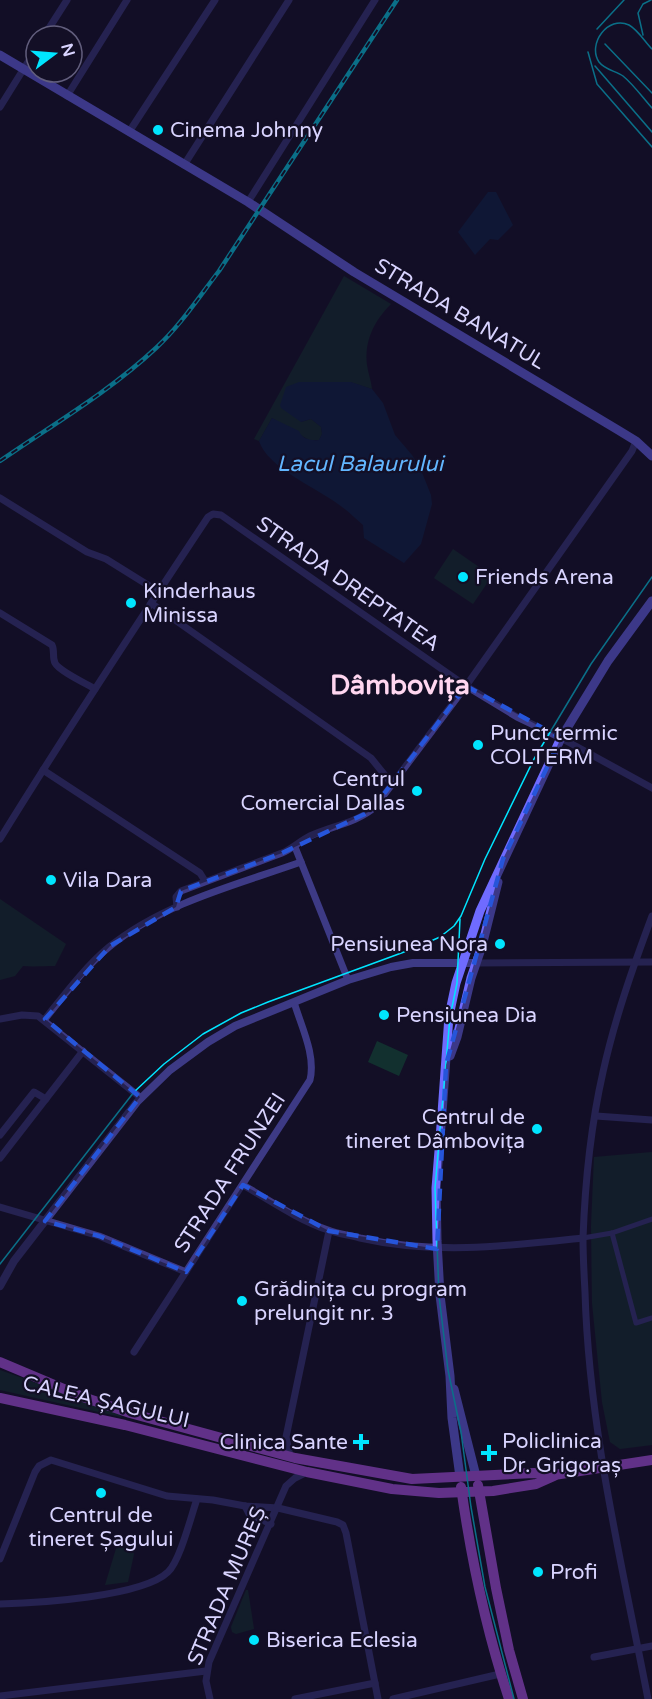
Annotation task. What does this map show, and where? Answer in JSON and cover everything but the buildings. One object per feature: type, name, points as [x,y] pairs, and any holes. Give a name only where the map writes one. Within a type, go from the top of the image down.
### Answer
[{"type":"main road","name":"STRADA BANATUL","points":[[0,55],[248,202],[354,272],[636,441],[652,456]]},
{"type":"main road","points":[[508,1699],[478,1585],[462,1492],[452,1418],[437,1249],[436,1188],[449,1017],[456,983],[480,911],[561,738],[608,661],[652,601]]},
{"type":"main road","points":[[446,1065],[457,1037],[503,859]]},
{"type":"main road","name":"CALEA ȘAGULUI","points":[[0,1362],[83,1397],[130,1413],[290,1456],[412,1479],[534,1473],[554,1475],[652,1460]]},
{"type":"main road","points":[[450,1376],[476,1476],[498,1599],[523,1699]]},
{"type":"main road","name":"CALEA ȘAGULUI","points":[[0,1398],[125,1425],[307,1472],[393,1489],[440,1493],[479,1491],[536,1484],[554,1475]]},
{"type":"street","points":[[52,24],[67,0]]},
{"type":"street","points":[[67,96],[127,0]]},
{"type":"street","points":[[129,132],[215,0]]},
{"type":"street","points":[[184,165],[290,0]]},
{"type":"street","points":[[248,202],[375,0]]},
{"type":"street","points":[[0,107],[23,69]]},
{"type":"street","points":[[177,907],[177,894],[295,847],[310,836],[367,814],[378,803],[466,686],[632,451],[636,441]]},
{"type":"street","points":[[0,498],[87,552],[106,559],[159,592],[44,767],[0,839]]},
{"type":"street","name":"STRADA DREPTATEA","points":[[159,592],[208,517],[213,514],[221,515],[466,686],[517,717],[561,738],[652,788]]},
{"type":"street","points":[[151,603],[362,752],[378,766],[392,784]]},
{"type":"street","points":[[0,613],[52,645],[57,666],[95,689]]},
{"type":"street","points":[[44,767],[200,873],[206,881]]},
{"type":"street","points":[[295,847],[348,980]]},
{"type":"street","points":[[45,1019],[91,963],[110,946],[141,925],[191,901],[301,862]]},
{"type":"street","points":[[648,1699],[604,1468],[588,1359],[583,1238],[602,1074],[634,962],[652,916]]},
{"type":"street","points":[[0,1286],[14,1261],[141,1098],[170,1070],[208,1042],[235,1026],[348,980],[402,964],[652,962]]},
{"type":"street","name":"STRADA FRUNZEI","points":[[134,1352],[310,1080],[312,1071],[310,1056],[294,1002]]},
{"type":"street","points":[[0,1019],[32,1014],[45,1019],[141,1098]]},
{"type":"street","points":[[0,1158],[83,1051]]},
{"type":"street","points":[[0,1135],[34,1092],[46,1099]]},
{"type":"street","points":[[596,1116],[652,1120]]},
{"type":"street","points":[[243,1185],[300,1218],[329,1231],[379,1242],[437,1249],[496,1247],[583,1238],[612,1233],[652,1219]]},
{"type":"street","points":[[0,1207],[99,1236],[186,1272]]},
{"type":"street","points":[[290,1456],[286,1437],[329,1231]]},
{"type":"street","points":[[612,1233],[636,1323],[652,1318]]},
{"type":"street","points":[[273,1452],[286,1437]]},
{"type":"street","points":[[0,1559],[35,1472],[46,1461],[56,1460],[167,1496],[278,1508],[338,1522],[344,1528],[378,1699]]},
{"type":"street","name":"STRADA MUREȘ","points":[[280,1465],[286,1486]]},
{"type":"street","name":"STRADA MUREȘ","points":[[210,1699],[206,1671],[286,1486],[307,1472]]},
{"type":"street","points":[[0,1605],[111,1593],[157,1580],[169,1572],[175,1562],[197,1499]]},
{"type":"street","points":[[244,1506],[249,1514],[271,1524]]},
{"type":"street","points":[[594,1657],[652,1646]]},
{"type":"street","points":[[0,1696],[206,1671]]},
{"type":"street","points":[[393,1699],[500,1674]]},
{"type":"street","points":[[295,1699],[375,1683]]},
{"type":"highlighted area","points":[[466,686],[561,738],[503,859],[446,1065],[437,1249],[329,1231],[243,1185],[186,1272],[99,1236],[45,1221],[140,1097],[45,1019],[110,946],[176,907],[181,891],[282,853],[371,811]]},
{"type":"green space","points":[[344,276],[391,304],[375,324],[367,348],[367,365],[372,389],[350,382],[299,382],[301,422],[311,419],[321,427],[322,434],[319,440],[309,440],[272,418],[259,441],[254,439]]},
{"type":"green space","name":"Friends Arena","points":[[453,549],[492,576],[473,604],[434,578]]},
{"type":"green space","points":[[0,899],[66,944],[55,966],[23,966],[15,976],[0,980]]},
{"type":"green space","points":[[377,1041],[408,1055],[399,1076],[368,1062]]},
{"type":"green space","points":[[652,1152],[652,1445],[620,1449],[610,1442],[602,1402],[592,1303],[591,1226],[594,1157]]},
{"type":"green space","points":[[0,1370],[122,1414],[121,1417],[0,1390]]},
{"type":"green space","points":[[118,1542],[132,1547],[134,1554],[128,1582],[105,1585]]},
{"type":"green space","points":[[246,1590],[248,1590],[254,1629],[236,1634],[232,1632],[231,1627]]},
{"type":"water","points":[[488,192],[496,192],[513,225],[498,240],[490,239],[475,255],[458,232]]},
{"type":"water","name":"Lacul Balaurului","points":[[299,382],[351,382],[372,389],[383,403],[395,435],[421,470],[431,495],[432,504],[421,544],[404,563],[364,538],[363,525],[351,514],[293,476],[264,451],[259,441],[272,418],[299,431],[307,439],[319,440],[322,434],[321,427],[311,419],[301,422],[281,408],[286,387]]},
{"type":"tram line","points":[[597,29],[624,0]]},
{"type":"tram line","points":[[643,35],[638,13],[643,4],[651,0]]},
{"type":"tram line","points":[[652,49],[632,27],[621,23],[607,28],[602,33],[596,47],[596,55],[601,65],[623,76],[652,108]]},
{"type":"tram line","points":[[605,44],[652,93]]},
{"type":"tram line","points":[[588,52],[597,84],[652,147]]},
{"type":"tram line","points":[[595,66],[652,132]]},
{"type":"tram line","points":[[0,1264],[134,1092],[164,1064],[203,1034],[241,1013],[268,1002],[415,948],[440,937],[454,926],[461,916],[485,859],[534,759],[591,664],[652,577]]},
{"type":"tram line","points":[[460,919],[457,983],[450,1017],[435,1188],[439,1296],[448,1370],[461,1432],[485,1587],[514,1699]]},
{"type":"railway","points":[[0,461],[119,379],[156,348],[173,330],[219,271],[397,0]]},
{"type":"place","name":"Cinema Johnny","points":[[158,130]]},
{"type":"place","name":"Friends Arena","points":[[463,577]]},
{"type":"place","name":"Kinderhaus Minissa","points":[[131,603]]},
{"type":"place","name":"Punct termic COLTERM","points":[[478,745]]},
{"type":"place","name":"Centrul Comercial Dallas","points":[[417,791]]},
{"type":"place","name":"Vila Dara","points":[[51,880]]},
{"type":"place","name":"Pensiunea Nora","points":[[500,944]]},
{"type":"place","name":"Pensiunea Dia","points":[[384,1015]]},
{"type":"place","name":"Centrul de tineret Dâmbovița","points":[[537,1129]]},
{"type":"place","name":"Grădinița cu program prelungit nr. 3","points":[[242,1301]]},
{"type":"place","name":"Clinica Sante","points":[[361,1442]]},
{"type":"place","name":"Policlinica Dr. Grigoraș","points":[[489,1453]]},
{"type":"place","name":"Centrul de tineret Șagului","points":[[101,1493]]},
{"type":"place","name":"Profi","points":[[538,1572]]},
{"type":"place","name":"Biserica Eclesia","points":[[254,1640]]},
{"type":"district","name":"Dâmbovița","points":[[400,685]]}]
